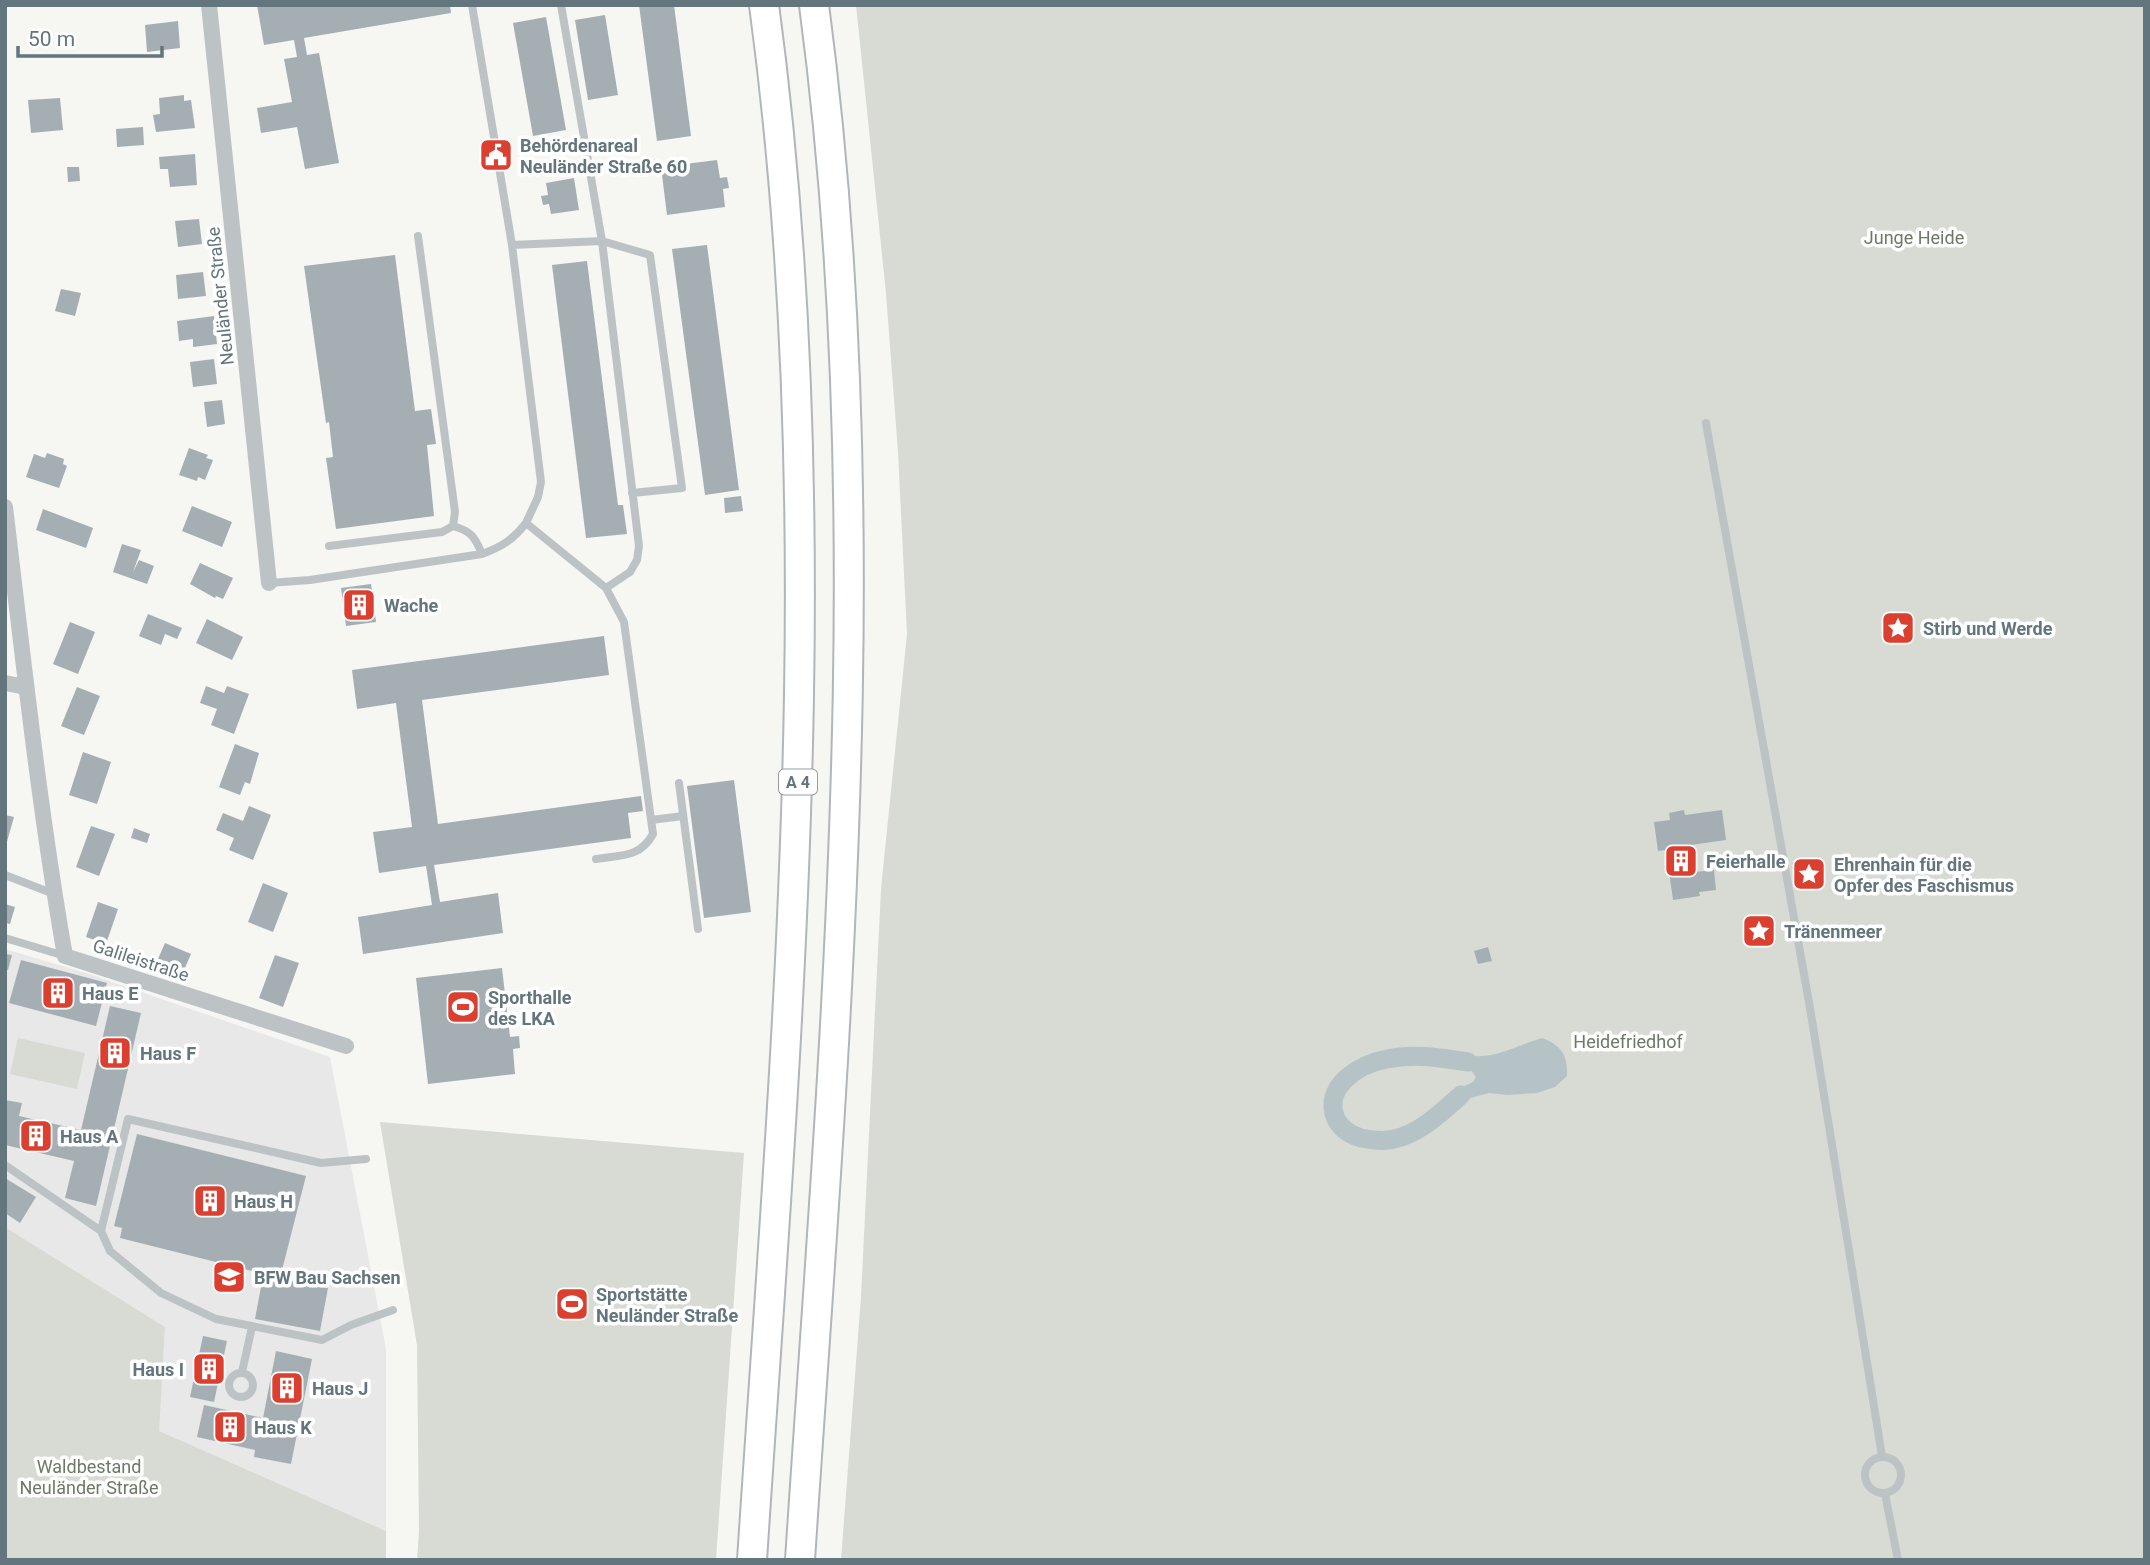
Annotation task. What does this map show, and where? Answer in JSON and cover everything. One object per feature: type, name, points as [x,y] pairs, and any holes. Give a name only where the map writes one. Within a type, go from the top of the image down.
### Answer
[{"type":"highway","name":"A 4","points":[[752,1560],[792,957],[800,674],[799,495],[790,270],[783,161],[764,5]]},
{"type":"highway","points":[[800,1560],[838,977],[850,571],[840,267],[831,155],[814,5]]},
{"type":"street","name":"Neuländer Straße","points":[[209,5],[269,583]]},
{"type":"street","name":"Galileistraße","points":[[5,507],[26,687],[65,956],[346,1046]]},
{"type":"street","points":[[5,683],[26,687]]},
{"type":"lane","points":[[269,583],[310,580],[482,554],[503,546],[517,535],[538,497],[541,482],[512,245],[472,5]]},
{"type":"lane","points":[[561,5],[602,241],[639,546],[637,561],[630,572],[606,588]]},
{"type":"lane","points":[[418,236],[455,512],[453,526]]},
{"type":"lane","points":[[512,245],[602,241],[650,255],[682,488],[632,493]]},
{"type":"lane","points":[[1706,423],[1810,1008],[1882,1457]]},
{"type":"lane","points":[[526,523],[606,588],[624,622],[653,834],[647,845],[637,853],[596,859]]},
{"type":"lane","points":[[329,546],[442,531],[453,526],[474,535],[482,554]]},
{"type":"lane","points":[[679,783],[698,929]]},
{"type":"lane","points":[[651,820],[683,816]]},
{"type":"lane","points":[[5,875],[54,894]]},
{"type":"lane","points":[[5,938],[65,956]]},
{"type":"lane","points":[[101,1231],[128,1119],[321,1163],[366,1159]]},
{"type":"lane","points":[[5,1165],[101,1231],[110,1251],[161,1293],[216,1319],[322,1340],[351,1325],[393,1310]]},
{"type":"lane","points":[[242,1373],[253,1326]]},
{"type":"lane","points":[[1882,1457],[1892,1460],[1900,1470],[1901,1480],[1895,1489],[1885,1494],[1871,1490],[1864,1477],[1871,1461],[1882,1457]]},
{"type":"lane","points":[[1885,1494],[1898,1560]]},
{"type":"shaded area","name":"BFW Bau Sachsen","points":[[5,949],[89,974],[330,1057],[386,1349],[386,1531],[158,1431],[165,1327],[5,1227]]},
{"type":"shaded area","points":[[1542,1038],[1559,1048],[1565,1057],[1567,1076],[1555,1087],[1537,1093],[1489,1093],[1463,1100],[1460,1088],[1473,1082],[1476,1077],[1469,1068],[1470,1056],[1498,1053]]},
{"type":"green space","points":[[856,5],[2145,5],[2145,1560],[841,1560],[861,1297],[881,889],[907,634],[898,452],[886,293]]},
{"type":"green space","points":[[18,1038],[85,1053],[77,1089],[10,1074]]},
{"type":"green space","name":"Sportstätte Neuländer Straße","points":[[380,1122],[744,1153],[716,1560],[417,1560],[417,1345]]},
{"type":"green space","name":"Waldbestand Neuländer Straße","points":[[5,1227],[165,1327],[159,1431],[386,1531],[386,1560],[5,1560]]},
{"type":"building","points":[[257,5],[450,5],[451,13],[304,38],[307,55],[319,53],[339,163],[305,169],[297,127],[261,133],[257,108],[292,102],[284,59],[297,57],[294,40],[264,45]]},
{"type":"building","points":[[639,5],[674,5],[691,136],[657,141]]},
{"type":"building","points":[[605,15],[618,95],[588,100],[575,20]]},
{"type":"building","points":[[546,17],[566,130],[533,136],[513,23]]},
{"type":"building","points":[[178,21],[180,48],[147,52],[145,25]]},
{"type":"building","points":[[184,95],[184,101],[191,100],[195,128],[156,132],[153,115],[160,114],[159,98]]},
{"type":"building","points":[[60,98],[63,130],[31,133],[28,100]]},
{"type":"building","points":[[143,127],[144,145],[117,147],[116,129]]},
{"type":"building","points":[[195,154],[197,185],[170,187],[168,169],[160,169],[159,157]]},
{"type":"building","points":[[717,160],[720,178],[727,177],[729,188],[723,189],[725,207],[667,215],[661,167]]},
{"type":"building","points":[[67,167],[79,167],[80,181],[68,182]]},
{"type":"building","points":[[574,178],[579,210],[551,214],[549,204],[543,205],[541,196],[548,195],[546,183]]},
{"type":"building","points":[[199,219],[202,244],[178,247],[175,221]]},
{"type":"building","points":[[707,245],[739,490],[705,495],[672,249]]},
{"type":"building","points":[[395,255],[415,411],[431,409],[436,444],[427,445],[434,516],[336,529],[326,458],[333,457],[329,422],[326,423],[304,266]]},
{"type":"building","points":[[587,261],[618,505],[623,505],[627,534],[586,538],[552,265]]},
{"type":"building","points":[[203,272],[206,296],[178,299],[176,275]]},
{"type":"building","points":[[61,289],[81,293],[75,316],[55,311]]},
{"type":"building","points":[[214,316],[217,344],[193,347],[193,339],[179,341],[177,321]]},
{"type":"building","points":[[214,359],[217,384],[193,387],[190,362]]},
{"type":"building","points":[[222,400],[225,424],[207,427],[204,402]]},
{"type":"building","points":[[189,448],[208,455],[206,458],[213,460],[205,480],[198,477],[197,481],[179,475]]},
{"type":"building","points":[[47,453],[64,459],[63,464],[67,466],[59,488],[26,477],[34,454],[45,458]]},
{"type":"building","points":[[741,496],[743,511],[725,513],[724,498]]},
{"type":"building","points":[[192,506],[232,522],[222,547],[182,531]]},
{"type":"building","points":[[43,509],[93,528],[86,548],[36,530]]},
{"type":"building","points":[[122,544],[141,550],[133,572],[139,560],[154,566],[147,584],[113,572]]},
{"type":"building","points":[[200,563],[233,578],[223,599],[216,596],[215,598],[190,584]]},
{"type":"building","name":"Wache","points":[[371,584],[376,622],[346,626],[341,588]]},
{"type":"building","points":[[148,614],[182,628],[177,639],[165,634],[161,645],[139,636]]},
{"type":"building","points":[[207,619],[243,637],[232,660],[196,643]]},
{"type":"building","points":[[70,622],[95,632],[78,674],[53,664]]},
{"type":"building","points":[[604,636],[609,675],[422,700],[438,824],[641,796],[643,811],[628,813],[631,838],[434,865],[440,902],[498,893],[503,933],[363,954],[358,917],[432,905],[426,866],[379,873],[373,832],[412,827],[396,703],[357,709],[352,670]]},
{"type":"building","points":[[206,686],[224,693],[227,686],[249,694],[234,734],[211,725],[217,709],[200,703]]},
{"type":"building","points":[[77,687],[100,696],[84,735],[61,726]]},
{"type":"building","points":[[235,744],[259,753],[250,784],[245,782],[240,795],[219,787]]},
{"type":"building","points":[[83,752],[111,762],[97,804],[69,795]]},
{"type":"building","points":[[734,780],[751,912],[704,918],[687,786]]},
{"type":"building","points":[[249,806],[271,815],[253,860],[229,850],[234,838],[216,830],[223,813],[243,821]]},
{"type":"building","name":"Feierhalle","points":[[1684,810],[1685,815],[1722,810],[1726,840],[1691,845],[1695,872],[1714,870],[1716,890],[1699,892],[1700,896],[1673,900],[1666,850],[1658,851],[1654,822],[1670,820],[1669,813]]},
{"type":"building","points":[[5,815],[14,817],[6,845],[5,845]]},
{"type":"building","points":[[91,826],[115,834],[99,876],[76,867]]},
{"type":"building","points":[[134,828],[150,834],[147,843],[131,838]]},
{"type":"building","points":[[263,883],[288,893],[273,932],[248,922]]},
{"type":"building","points":[[98,902],[118,909],[106,944],[86,937]]},
{"type":"building","points":[[5,904],[15,907],[10,924],[5,923]]},
{"type":"building","points":[[165,943],[191,954],[184,970],[158,959]]},
{"type":"building","points":[[1488,947],[1492,961],[1478,964],[1474,951]]},
{"type":"building","points":[[5,954],[12,955],[8,970],[5,970]]},
{"type":"building","points":[[275,955],[299,963],[283,1007],[259,998]]},
{"type":"building","name":"Haus E","points":[[21,960],[107,983],[96,1026],[9,1003]]},
{"type":"building","name":"Sporthalle des LKA","points":[[502,968],[510,1037],[519,1036],[520,1048],[513,1049],[515,1074],[428,1084],[416,978]]},
{"type":"building","points":[[110,1006],[141,1013],[96,1206],[65,1198],[74,1161],[5,1145],[5,1100],[22,1103],[19,1116],[81,1130]]},
{"type":"building","name":"Haus H","points":[[137,1134],[306,1176],[280,1278],[120,1238],[122,1228],[114,1226]]},
{"type":"building","points":[[5,1178],[36,1197],[20,1223],[5,1213]]},
{"type":"building","points":[[263,1276],[328,1288],[320,1331],[255,1319]]},
{"type":"building","name":"Haus I","points":[[203,1336],[227,1341],[214,1402],[190,1397]]},
{"type":"building","name":"Haus J","points":[[276,1351],[312,1359],[291,1464],[254,1457],[255,1450],[197,1437],[204,1405],[263,1418]]},
{"type":"waterway","points":[[1461,1095],[1421,1127],[1403,1136],[1386,1140],[1361,1138],[1343,1129],[1336,1119],[1333,1107],[1334,1097],[1346,1079],[1376,1062],[1417,1056],[1468,1062]]},
{"type":"place","name":"Behördenareal Neuländer Straße 60","points":[[496,155]]},
{"type":"place","name":"Wache","points":[[359,605]]},
{"type":"place","name":"Stirb und Werde","points":[[1898,628]]},
{"type":"place","name":"Feierhalle","points":[[1681,861]]},
{"type":"place","name":"Ehrenhain für die Opfer des Faschismus","points":[[1809,874]]},
{"type":"place","name":"Tränenmeer","points":[[1759,931]]},
{"type":"place","name":"Haus E","points":[[58,993]]},
{"type":"place","name":"Sporthalle des LKA","points":[[463,1007]]},
{"type":"place","name":"Haus F","points":[[115,1053]]},
{"type":"place","name":"Haus A","points":[[36,1136]]},
{"type":"place","name":"Haus H","points":[[210,1201]]},
{"type":"place","name":"BFW Bau Sachsen","points":[[229,1277]]},
{"type":"place","name":"Sportstätte Neuländer Straße","points":[[572,1304]]},
{"type":"place","name":"Haus I","points":[[209,1369]]},
{"type":"place","name":"Haus J","points":[[287,1388]]},
{"type":"place","name":"Haus K","points":[[230,1427]]},
{"type":"park label","name":"Junge Heide","points":[[1914,237]]},
{"type":"park label","name":"Heidefriedhof","points":[[1628,1041]]}]
